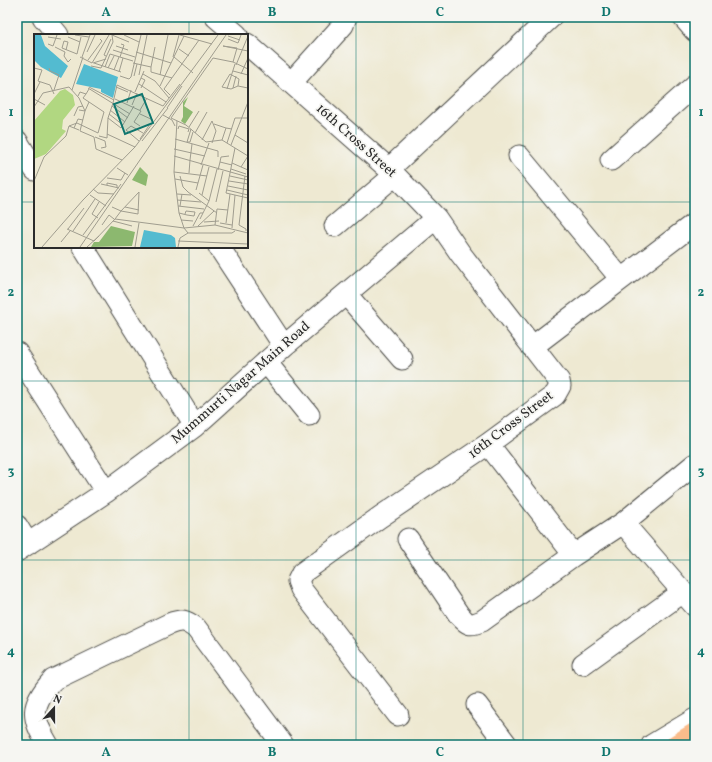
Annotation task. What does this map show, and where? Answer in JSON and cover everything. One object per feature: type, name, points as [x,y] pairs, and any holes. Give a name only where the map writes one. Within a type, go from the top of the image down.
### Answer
[{"type":"main road","points":[[677,745],[695,734]]},
{"type":"street","points":[[43,17],[57,34]]},
{"type":"street","name":"16th Cross Street","points":[[216,17],[234,34]]},
{"type":"street","points":[[291,83],[343,25],[346,17]]},
{"type":"street","points":[[335,226],[551,17]]},
{"type":"street","points":[[683,17],[695,31]]},
{"type":"street","name":"16th Cross Street","points":[[248,46],[392,172],[436,218],[460,253],[559,381],[560,386],[555,395],[488,444],[380,517],[302,573],[298,581],[301,590],[398,715]]},
{"type":"street","points":[[611,160],[695,85]]},
{"type":"street","points":[[17,141],[34,168]]},
{"type":"street","points":[[519,156],[621,279]]},
{"type":"street","name":"Mummurti Nagar Main Road","points":[[22,547],[106,492],[195,426],[284,346],[436,218]]},
{"type":"street","points":[[532,347],[695,224]]},
{"type":"street","points":[[84,248],[195,426]]},
{"type":"street","points":[[220,248],[284,346]]},
{"type":"street","points":[[346,294],[402,359]]},
{"type":"street","points":[[17,353],[106,492]]},
{"type":"street","points":[[266,362],[308,415]]},
{"type":"street","points":[[488,444],[574,554]]},
{"type":"street","points":[[408,539],[459,615],[466,623],[472,625],[482,621],[574,554],[623,523],[695,464]]},
{"type":"street","points":[[583,664],[689,599],[623,523]]},
{"type":"street","points":[[17,526],[22,547]]},
{"type":"street","points":[[48,745],[43,737],[35,716],[38,699],[43,690],[53,680],[180,620],[188,622],[196,628],[283,745]]},
{"type":"street","points":[[477,705],[506,745]]},
{"type":"street","points":[[652,745],[695,719]]}]
